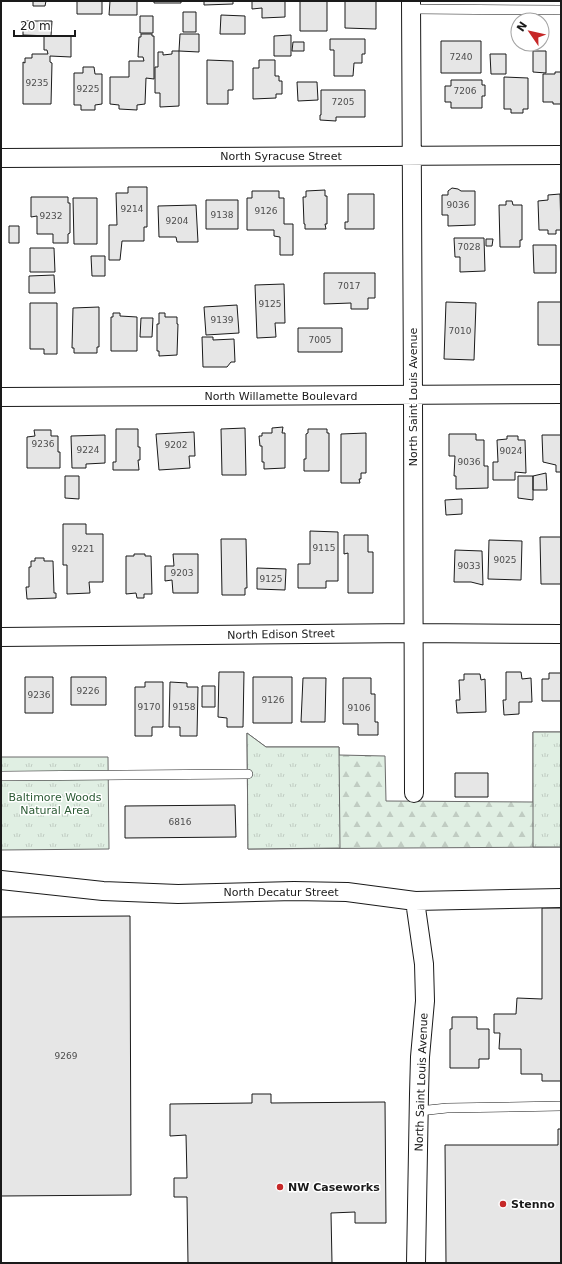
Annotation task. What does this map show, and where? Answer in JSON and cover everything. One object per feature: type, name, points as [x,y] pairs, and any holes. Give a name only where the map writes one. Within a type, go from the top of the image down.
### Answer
[{"type":"street","name":"North Saint Louis Avenue","points":[[411,5],[414,395],[414,794]]},
{"type":"street","name":"North Syracuse Street","points":[[1,158],[561,155]]},
{"type":"street","name":"North Willamette Boulevard","points":[[1,397],[561,394]]},
{"type":"street","name":"North Edison Street","points":[[1,637],[414,633],[561,634]]},
{"type":"street","name":"North Decatur Street","points":[[1,880],[103,891],[178,894],[294,891],[347,892],[415,901],[561,898]]},
{"type":"street","name":"North Saint Louis Avenue","points":[[415,901],[424,964],[425,1002],[420,1057],[416,1263]]},
{"type":"lane","points":[[411,5],[561,10]]},
{"type":"lane","points":[[1,776],[248,774]]},
{"type":"lane","points":[[419,1111],[447,1108],[561,1106]]},
{"type":"green space","points":[[533,732],[561,732],[561,847],[248,849],[247,733],[266,747],[339,747],[339,755],[385,756],[386,801],[533,802]]},
{"type":"green space","points":[[533,732],[561,732],[561,847],[533,847]]},
{"type":"green space","points":[[247,733],[266,747],[339,747],[340,848],[248,849]]},
{"type":"green space","name":"Baltimore Woods Natural Area","points":[[1,757],[108,757],[109,849],[1,850]]},
{"type":"building","points":[[33,1],[46,1],[45,6],[33,6]]},
{"type":"building","points":[[77,1],[102,1],[102,14],[77,14]]},
{"type":"building","points":[[110,1],[137,1],[137,15],[109,15]]},
{"type":"building","points":[[154,1],[181,1],[181,3],[154,3]]},
{"type":"building","points":[[204,1],[233,1],[233,4],[204,5]]},
{"type":"building","points":[[252,1],[285,1],[285,17],[262,18],[262,8],[252,9]]},
{"type":"building","points":[[300,1],[327,1],[327,31],[300,31]]},
{"type":"building","points":[[345,1],[376,1],[376,29],[345,28]]},
{"type":"building","points":[[183,12],[196,12],[196,32],[183,32]]},
{"type":"building","points":[[221,15],[245,16],[245,34],[220,34]]},
{"type":"building","points":[[140,16],[153,16],[153,33],[140,33]]},
{"type":"building","points":[[23,21],[52,21],[51,36],[23,35]]},
{"type":"building","points":[[141,34],[152,34],[152,36],[154,36],[154,79],[146,78],[145,104],[137,105],[137,110],[119,109],[119,105],[110,104],[110,77],[129,77],[129,61],[144,61],[143,57],[138,57],[139,37],[141,37]]},
{"type":"building","points":[[180,34],[199,34],[199,52],[179,51]]},
{"type":"building","points":[[291,35],[291,56],[274,56],[274,36]]},
{"type":"building","points":[[44,36],[71,36],[71,57],[50,56],[50,62],[52,63],[51,104],[23,104],[23,62],[25,63],[25,58],[32,58],[32,54],[48,54],[47,50],[44,50]]},
{"type":"building","points":[[330,39],[365,39],[365,54],[362,54],[362,63],[354,63],[353,76],[334,76],[334,50],[330,50]]},
{"type":"building","points":[[441,41],[481,41],[481,73],[441,73]]},
{"type":"building","points":[[293,42],[304,42],[304,51],[292,51]]},
{"type":"building","points":[[172,51],[179,51],[179,106],[160,107],[160,93],[155,93],[155,67],[158,67],[158,52],[163,52],[163,55],[172,54]]},
{"type":"building","points":[[533,52],[546,52],[546,73],[533,72]]},
{"type":"building","points":[[490,54],[506,54],[506,74],[491,74]]},
{"type":"building","points":[[207,60],[233,61],[233,90],[228,90],[228,104],[207,104]]},
{"type":"building","points":[[259,60],[275,60],[275,76],[279,76],[279,81],[282,81],[282,94],[276,94],[276,98],[253,99],[253,68],[259,68]]},
{"type":"building","points":[[83,67],[94,67],[95,74],[102,74],[102,104],[95,105],[95,110],[81,110],[81,105],[74,105],[74,73],[83,73]]},
{"type":"building","points":[[555,72],[561,72],[561,104],[543,102],[543,74],[555,74]]},
{"type":"building","points":[[504,77],[528,78],[528,109],[523,109],[523,113],[511,113],[511,109],[504,109]]},
{"type":"building","points":[[451,80],[482,80],[482,85],[485,85],[485,96],[482,96],[482,108],[451,108],[451,102],[445,102],[445,86],[451,86]]},
{"type":"building","points":[[297,82],[317,82],[318,100],[298,101]]},
{"type":"building","points":[[321,90],[365,90],[365,117],[336,117],[336,121],[320,120]]},
{"type":"building","points":[[128,187],[147,187],[147,227],[144,227],[144,241],[122,241],[120,260],[109,260],[109,225],[117,225],[116,193],[128,193]]},
{"type":"building","points":[[452,188],[461,191],[475,191],[475,225],[448,226],[448,215],[442,215],[442,195],[448,195],[448,191]]},
{"type":"building","points":[[325,190],[325,196],[327,196],[326,229],[305,229],[303,197],[306,197],[306,191]]},
{"type":"building","points":[[252,191],[279,191],[279,198],[284,198],[284,224],[293,224],[293,255],[280,255],[280,237],[274,236],[274,230],[247,230],[247,198],[252,198]]},
{"type":"building","points":[[348,194],[374,194],[374,229],[345,229],[345,222],[348,222]]},
{"type":"building","points":[[560,194],[561,230],[556,230],[556,234],[548,234],[548,230],[539,230],[538,201],[548,200],[548,195]]},
{"type":"building","points":[[31,197],[68,197],[68,203],[70,203],[70,233],[68,234],[68,243],[53,243],[53,234],[37,234],[37,216],[31,217]]},
{"type":"building","points":[[73,198],[97,198],[97,244],[74,244]]},
{"type":"building","points":[[206,200],[238,200],[238,229],[206,229]]},
{"type":"building","points":[[506,201],[512,201],[513,205],[522,205],[522,240],[520,240],[520,247],[500,247],[499,205],[506,205]]},
{"type":"building","points":[[196,205],[198,242],[177,242],[176,237],[159,237],[158,206]]},
{"type":"building","points":[[9,226],[19,226],[19,243],[9,243]]},
{"type":"building","points":[[454,238],[484,238],[485,271],[460,272],[460,257],[455,257]]},
{"type":"building","points":[[486,239],[493,239],[492,246],[486,246]]},
{"type":"building","points":[[533,245],[556,245],[556,273],[534,273]]},
{"type":"building","points":[[30,248],[54,248],[55,272],[30,272]]},
{"type":"building","points":[[91,256],[105,256],[105,276],[92,276]]},
{"type":"building","points":[[324,273],[375,273],[375,298],[368,298],[368,309],[351,309],[351,303],[324,304]]},
{"type":"building","points":[[54,275],[55,293],[29,293],[29,276]]},
{"type":"building","points":[[284,284],[285,323],[275,323],[276,337],[257,338],[255,285]]},
{"type":"building","points":[[446,302],[476,303],[474,360],[444,359]]},
{"type":"building","points":[[538,302],[561,302],[561,345],[538,345]]},
{"type":"building","points":[[30,303],[57,303],[57,354],[44,354],[44,349],[30,349]]},
{"type":"building","points":[[237,305],[239,333],[206,335],[204,307]]},
{"type":"building","points":[[99,307],[99,347],[97,347],[97,353],[74,353],[74,348],[72,348],[73,308]]},
{"type":"building","points":[[113,313],[120,313],[120,316],[137,317],[137,351],[111,351],[111,317],[113,317]]},
{"type":"building","points":[[159,313],[165,313],[165,317],[177,317],[177,355],[159,356],[159,351],[157,351],[157,324],[159,324]]},
{"type":"building","points":[[141,318],[153,318],[152,337],[140,337]]},
{"type":"building","points":[[298,328],[342,328],[342,352],[298,352]]},
{"type":"building","points":[[202,337],[213,337],[213,340],[234,339],[235,362],[231,362],[227,367],[203,367]]},
{"type":"building","points":[[283,427],[282,433],[285,433],[285,468],[264,469],[264,462],[262,462],[262,446],[260,446],[259,436],[262,436],[262,433],[272,433],[272,428]]},
{"type":"building","points":[[245,428],[246,475],[222,475],[221,429]]},
{"type":"building","points":[[116,429],[138,429],[138,447],[140,447],[140,460],[138,460],[139,470],[113,470],[113,462],[116,462]]},
{"type":"building","points":[[308,429],[327,429],[327,433],[329,433],[329,471],[304,471],[304,459],[306,459],[306,434],[308,433]]},
{"type":"building","points":[[34,430],[51,430],[51,436],[58,436],[60,468],[27,468],[27,437],[35,436]]},
{"type":"building","points":[[194,432],[195,456],[189,456],[190,468],[159,470],[156,434]]},
{"type":"building","points":[[366,433],[366,473],[361,473],[361,479],[359,479],[360,483],[341,483],[341,434]]},
{"type":"building","points":[[449,434],[476,434],[476,440],[484,440],[484,466],[488,466],[488,488],[456,489],[456,476],[454,476],[455,456],[449,456]]},
{"type":"building","points":[[105,435],[105,463],[86,464],[86,468],[72,468],[71,436]]},
{"type":"building","points":[[542,435],[561,435],[561,472],[556,472],[556,465],[543,462]]},
{"type":"building","points":[[507,436],[518,436],[518,440],[525,440],[526,473],[515,472],[515,480],[493,480],[493,462],[498,462],[497,440],[507,439]]},
{"type":"building","points":[[546,473],[547,490],[533,490],[533,476]]},
{"type":"building","points":[[65,476],[79,476],[79,499],[65,498]]},
{"type":"building","points":[[518,476],[533,476],[533,500],[518,498]]},
{"type":"building","points":[[462,499],[462,514],[446,515],[445,500]]},
{"type":"building","points":[[63,524],[86,524],[86,534],[103,534],[103,582],[89,582],[90,593],[67,594],[67,565],[63,565]]},
{"type":"building","points":[[310,531],[338,532],[338,581],[326,581],[326,588],[298,588],[298,564],[310,564]]},
{"type":"building","points":[[344,535],[368,535],[368,552],[373,552],[373,593],[348,593],[348,553],[344,554]]},
{"type":"building","points":[[540,537],[561,537],[561,584],[541,584]]},
{"type":"building","points":[[221,539],[246,539],[247,588],[245,588],[245,595],[222,595]]},
{"type":"building","points":[[489,540],[522,541],[521,580],[488,579]]},
{"type":"building","points":[[455,550],[482,551],[483,585],[471,582],[454,582]]},
{"type":"building","points":[[134,554],[145,554],[145,556],[151,556],[152,594],[144,594],[144,598],[137,598],[136,593],[126,594],[126,556],[134,556]]},
{"type":"building","points":[[173,554],[198,554],[198,593],[173,593],[172,580],[165,581],[165,566],[174,566]]},
{"type":"building","points":[[35,558],[44,558],[44,561],[53,561],[54,593],[56,593],[56,598],[27,599],[26,587],[29,587],[29,567],[31,567],[31,561],[35,561]]},
{"type":"building","points":[[257,568],[286,569],[285,590],[257,589]]},
{"type":"building","points":[[219,672],[244,672],[243,727],[227,727],[227,718],[218,717]]},
{"type":"building","points":[[506,672],[521,672],[522,679],[531,678],[532,702],[519,702],[519,714],[504,715],[503,700],[506,700]]},
{"type":"building","points":[[549,673],[561,673],[561,701],[542,701],[542,679],[549,679]]},
{"type":"building","points":[[464,674],[480,674],[481,680],[485,679],[486,712],[457,713],[456,700],[460,700],[459,680],[464,680]]},
{"type":"building","points":[[25,677],[53,677],[53,713],[25,713]]},
{"type":"building","points":[[71,677],[106,677],[106,705],[71,705]]},
{"type":"building","points":[[253,677],[292,677],[292,723],[253,723]]},
{"type":"building","points":[[303,678],[326,678],[325,722],[301,722]]},
{"type":"building","points":[[343,678],[371,678],[371,694],[375,694],[375,722],[378,722],[378,735],[358,735],[358,724],[343,724]]},
{"type":"building","points":[[145,682],[163,682],[163,727],[152,727],[152,736],[135,736],[135,687],[145,687]]},
{"type":"building","points":[[170,682],[187,683],[187,687],[198,687],[197,736],[180,736],[180,727],[169,727]]},
{"type":"building","points":[[202,686],[215,686],[215,707],[202,707]]},
{"type":"building","points":[[455,773],[488,773],[488,797],[455,797]]},
{"type":"building","points":[[235,805],[236,837],[125,838],[125,806]]},
{"type":"building","points":[[542,908],[561,908],[561,1081],[542,1081],[542,1074],[521,1074],[521,1049],[499,1049],[500,1033],[494,1033],[494,1014],[516,1014],[517,998],[542,999]]},
{"type":"building","points":[[130,916],[131,1195],[1,1196],[1,917]]},
{"type":"building","points":[[452,1017],[477,1017],[477,1029],[489,1029],[489,1059],[479,1059],[479,1068],[450,1068],[450,1029],[452,1029]]},
{"type":"building","name":"NW Caseworks","points":[[252,1094],[271,1094],[271,1103],[385,1102],[386,1223],[355,1223],[355,1212],[331,1213],[332,1263],[188,1263],[187,1197],[174,1197],[174,1178],[187,1178],[186,1135],[170,1136],[170,1104],[252,1103]]},
{"type":"building","name":"Stenno","points":[[558,1129],[561,1129],[561,1263],[446,1263],[445,1145],[558,1145]]},
{"type":"place","name":"NW Caseworks","points":[[280,1187]]},
{"type":"place","name":"Stenno","points":[[503,1204]]}]
